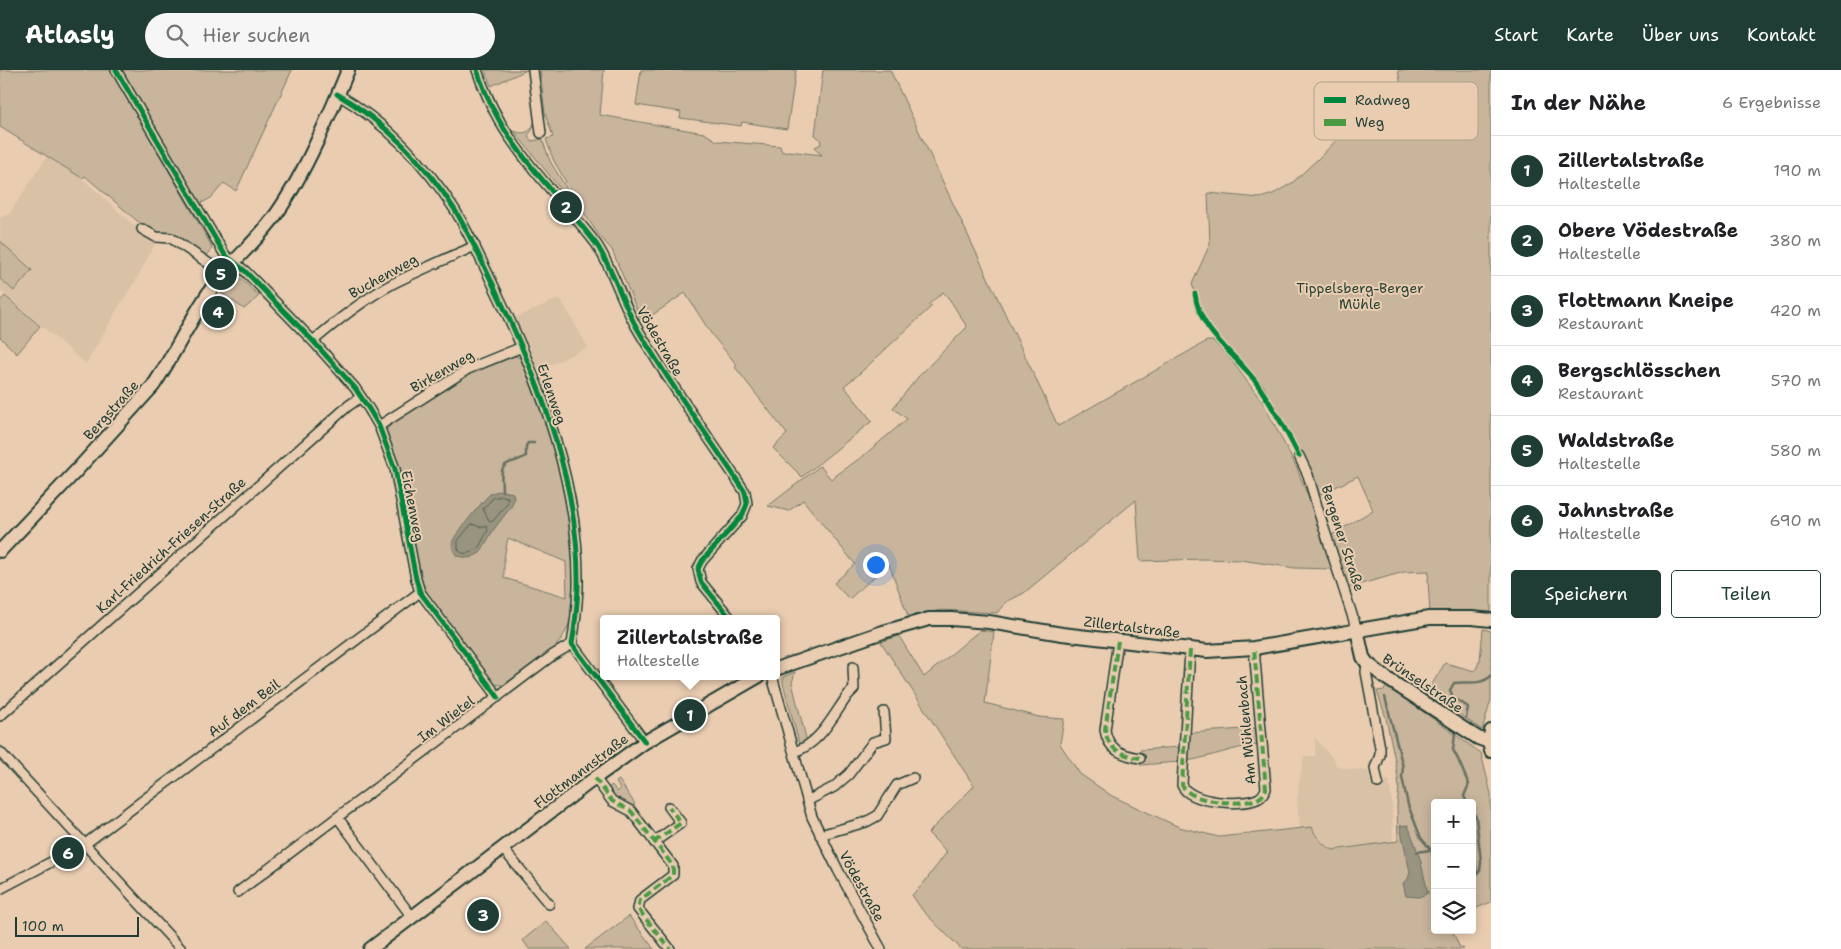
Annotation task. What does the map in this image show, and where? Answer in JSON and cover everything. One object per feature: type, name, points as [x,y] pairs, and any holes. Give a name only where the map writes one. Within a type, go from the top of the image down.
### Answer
[{"type":"street","name":"Eichenweg","points":[[116,70],[225,255],[245,271],[347,378],[379,426],[395,469],[420,592],[498,697]]},
{"type":"street","name":"Bergstraße","points":[[0,551],[153,386],[196,312],[223,273],[277,214],[301,171],[348,70]]},
{"type":"street","name":"Vödestraße","points":[[477,70],[503,127],[521,153],[598,246],[607,261],[636,326],[655,359],[745,492],[747,504],[742,516],[702,561],[698,569],[701,582],[727,615]]},
{"type":"street","points":[[533,70],[541,133]]},
{"type":"street","name":"Erlenweg","points":[[338,94],[364,111],[409,152],[444,194],[474,246],[522,347],[552,429],[569,497],[576,550],[578,586],[572,644]]},
{"type":"street","points":[[142,229],[151,235],[171,238],[223,273]]},
{"type":"street","name":"Buchenweg","points":[[313,342],[347,314],[379,292],[474,246]]},
{"type":"street","name":"Birkenweg","points":[[379,426],[468,369],[522,347]]},
{"type":"street","name":"Karl-Friedrich-Friesen-Straße","points":[[0,716],[348,406],[361,397]]},
{"type":"street","name":"Bergener Straße","points":[[1299,456],[1308,475],[1357,630]]},
{"type":"street","name":"Auf dem Beil","points":[[0,889],[85,844],[420,592]]},
{"type":"street","name":"Zillertalstraße","points":[[780,668],[883,632],[929,620],[951,619],[982,622],[1190,650],[1227,650],[1254,648],[1429,618],[1491,620]]},
{"type":"street","name":"Brünselstraße","points":[[1357,630],[1363,657],[1367,663],[1386,678],[1478,738],[1490,741]]},
{"type":"street","points":[[1118,641],[1106,737],[1109,744],[1118,752],[1125,756],[1140,758]]},
{"type":"street","points":[[572,644],[645,742]]},
{"type":"street","name":"Im Wietel","points":[[238,892],[498,697],[572,644]]},
{"type":"street","name":"Am Mühlenbach","points":[[1190,650],[1182,785],[1184,790],[1192,795],[1228,803],[1258,799],[1266,789],[1254,648]]},
{"type":"street","name":"Brünselstraße","points":[[1367,663],[1366,672],[1380,748],[1380,755],[1375,768],[1378,783]]},
{"type":"street","points":[[794,752],[807,747],[816,739],[854,689],[853,667]]},
{"type":"street","name":"Flottmannstraße","points":[[370,949],[645,742],[690,714],[752,680]]},
{"type":"street","name":"Vödestraße","points":[[773,680],[812,818],[881,949]]},
{"type":"street","points":[[807,801],[834,787],[849,774],[872,742],[886,738],[884,712]]},
{"type":"street","points":[[0,752],[181,949]]},
{"type":"street","points":[[595,778],[612,801],[631,811],[672,866],[673,875],[640,900],[638,909],[670,949]]},
{"type":"street","points":[[820,835],[866,822],[877,816],[897,785],[913,778]]},
{"type":"street","points":[[654,842],[680,823],[669,807]]},
{"type":"street","points":[[338,818],[412,917]]},
{"type":"street","points":[[503,849],[549,904]]},
{"type":"shaded area","points":[[47,156],[82,178],[155,244],[86,364],[0,291],[0,218],[10,213]]},
{"type":"shaded area","points":[[560,298],[588,347],[538,371],[515,318]]},
{"type":"shaded area","points":[[1315,738],[1336,762],[1335,764],[1343,768],[1368,771],[1371,783],[1389,780],[1392,803],[1393,842],[1333,850],[1326,847],[1312,828],[1300,829],[1297,801],[1299,783],[1304,756],[1315,756]]},
{"type":"green space","points":[[0,70],[111,70],[210,243],[212,249],[206,257],[176,236],[168,233],[154,232],[142,225],[85,176],[82,178],[0,127]]},
{"type":"green space","points":[[120,70],[292,70],[236,191],[224,183],[211,198],[198,205]]},
{"type":"green space","points":[[485,70],[527,70],[491,86]]},
{"type":"green space","points":[[540,70],[604,70],[600,115],[704,133],[717,141],[780,146],[782,152],[789,151],[822,155],[816,150],[815,147],[821,144],[820,139],[815,135],[823,70],[890,70],[1058,426],[1207,341],[1213,341],[1232,361],[1263,403],[1297,468],[1318,523],[1332,569],[1295,568],[1241,560],[1140,561],[1136,500],[1024,593],[1006,602],[997,613],[942,610],[908,616],[889,564],[849,599],[834,583],[855,564],[803,500],[789,511],[768,506],[820,466],[831,479],[863,456],[907,419],[893,408],[918,377],[967,327],[943,292],[928,305],[932,306],[844,386],[872,421],[802,477],[773,448],[787,434],[735,367],[737,365],[712,335],[685,293],[642,322],[612,250],[598,234],[580,207],[553,159],[546,139],[553,137],[545,113]]},
{"type":"green space","points":[[641,70],[796,70],[787,129],[742,122],[741,126],[680,118],[681,112],[636,105]]},
{"type":"green space","name":"Tippelsberg-Berger Mühle","points":[[1398,70],[1491,70],[1491,612],[1430,613],[1429,571],[1404,572],[1347,588],[1330,536],[1373,510],[1358,476],[1317,496],[1310,468],[1290,439],[1264,386],[1238,356],[1215,334],[1205,320],[1192,284],[1210,244],[1208,193],[1260,198],[1273,194],[1292,183],[1336,140],[1478,140],[1478,82],[1400,82]]},
{"type":"green space","points":[[534,123],[532,130],[528,135],[531,141],[542,139],[550,161],[576,204],[578,211],[514,131],[526,132],[531,129]]},
{"type":"green space","points":[[0,241],[32,270],[14,291],[0,279]]},
{"type":"green space","points":[[237,275],[259,296],[244,309],[220,292],[225,285],[228,287],[231,283],[229,280]]},
{"type":"green space","points":[[5,296],[40,326],[17,354],[0,337],[0,301]]},
{"type":"green space","points":[[513,355],[522,359],[542,412],[558,464],[569,517],[572,545],[573,604],[571,619],[565,633],[554,648],[540,661],[509,684],[503,685],[493,684],[430,599],[420,579],[386,432],[390,424],[474,370]],"holes":[[[508,538],[566,562],[567,597],[504,578],[504,558]]]},
{"type":"green space","points":[[1483,629],[1491,631],[1491,700],[1482,730],[1427,692],[1445,663],[1475,671],[1480,660]]},
{"type":"green space","points":[[980,630],[994,632],[985,703],[1039,717],[1064,719],[1060,744],[1080,774],[1112,796],[1179,827],[1219,837],[1312,827],[1320,841],[1333,850],[1398,841],[1397,806],[1399,787],[1396,765],[1386,718],[1377,691],[1384,690],[1387,686],[1481,753],[1491,794],[1491,902],[1476,908],[1476,799],[1431,799],[1431,934],[1454,934],[1459,946],[1464,949],[961,949],[923,911],[912,895],[923,884],[947,852],[928,833],[974,786],[881,642],[899,636],[924,677]]},
{"type":"green space","points":[[795,672],[792,683],[808,741],[804,744],[799,743],[783,683],[783,677]]},
{"type":"green space","points":[[1256,728],[1258,745],[1187,761],[1189,733]]},
{"type":"green space","points":[[1180,747],[1179,762],[1140,765],[1140,750]]},
{"type":"green space","points":[[619,780],[635,804],[631,807],[615,797],[608,788],[612,785],[617,792],[620,789],[616,782]]},
{"type":"green space","points":[[629,916],[654,949],[585,949]]},
{"type":"green space","points":[[546,921],[571,949],[529,949],[523,940]]},
{"type":"water","points":[[502,491],[513,493],[514,499],[511,507],[494,529],[480,553],[470,558],[457,556],[453,551],[452,545],[458,532],[490,494]]},
{"type":"water","points":[[1408,825],[1420,858],[1428,893],[1419,897],[1406,896],[1403,883],[1408,879],[1410,872],[1400,826]]},
{"type":"waterway","points":[[502,491],[501,476],[503,468],[505,465],[526,456],[526,446],[528,443],[534,443]]},
{"type":"waterway","points":[[1466,718],[1468,707],[1453,697],[1450,690],[1454,683],[1478,682],[1491,676]]},
{"type":"waterway","points":[[1385,697],[1403,767],[1402,777],[1408,805],[1421,838],[1431,850]]},
{"type":"waterway","points":[[1455,734],[1453,750],[1469,784],[1464,796],[1465,799]]},
{"type":"waterway","points":[[1476,817],[1481,862],[1480,870],[1476,874]]},
{"type":"waterway","points":[[1417,852],[1430,850]]},
{"type":"marked path","points":[[1118,641],[1105,730],[1113,747],[1122,753],[1140,758]]},
{"type":"marked path","points":[[1190,650],[1182,785],[1195,796],[1230,803],[1252,801],[1259,798],[1266,789],[1254,648]]},
{"type":"marked path","points":[[595,778],[612,801],[631,811],[673,866],[673,875],[640,900],[638,909],[670,949]]},
{"type":"marked path","points":[[654,842],[681,823],[669,807]]},
{"type":"cycle path","points":[[116,70],[225,255],[245,271],[313,341],[355,388],[369,409],[379,426],[395,469],[420,592],[498,697]]},
{"type":"cycle path","points":[[477,70],[492,108],[507,134],[533,169],[597,245],[632,318],[650,349],[745,492],[747,504],[742,516],[702,561],[698,569],[701,582],[728,615]]},
{"type":"cycle path","points":[[337,94],[372,117],[403,145],[431,176],[461,220],[498,295],[543,400],[565,474],[577,550],[578,588],[572,644],[645,742]]},
{"type":"cycle path","points":[[1195,294],[1198,308],[1204,321],[1220,343],[1258,385],[1280,420],[1299,456]]},
{"type":"place","name":"Obere Vödestraße","points":[[566,207]]},
{"type":"place","name":"Waldstraße","points":[[221,274]]},
{"type":"place","name":"Bergschlösschen","points":[[218,312]]},
{"type":"place","name":"Zillertalstraße","points":[[690,715]]},
{"type":"place","name":"Jahnstraße","points":[[68,853]]},
{"type":"place","name":"Flottmann Kneipe","points":[[483,915]]}]
